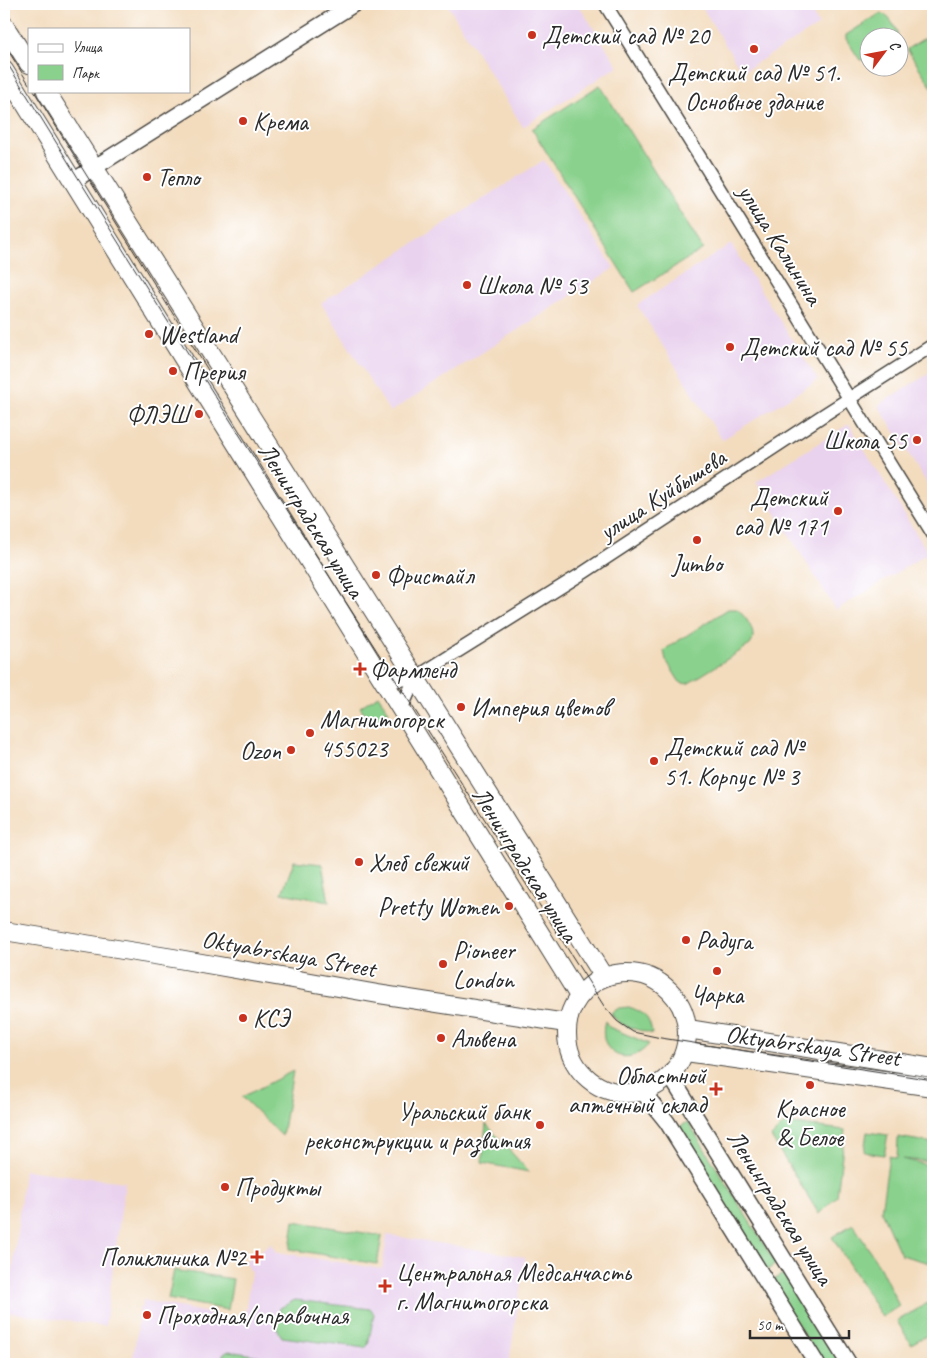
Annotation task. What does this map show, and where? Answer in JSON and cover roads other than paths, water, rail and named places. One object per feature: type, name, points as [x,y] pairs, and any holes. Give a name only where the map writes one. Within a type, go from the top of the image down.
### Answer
[{"type":"main road","points":[[4,24],[28,62]]},
{"type":"main road","name":"Ленинградская улица","points":[[4,70],[579,996]]},
{"type":"main road","name":"Ленинградская улица","points":[[47,92],[604,977]]},
{"type":"main road","name":"Oktyabrskaya Street","points":[[4,931],[566,1023]]},
{"type":"main road","name":"Oktyabrskaya Street","points":[[635,972],[661,982],[680,1003],[688,1028],[686,1052],[671,1076],[642,1092],[617,1094],[593,1085],[570,1057],[566,1023],[579,996],[604,977],[635,972]]},
{"type":"main road","name":"Oktyabrskaya Street","points":[[688,1028],[933,1068]]},
{"type":"main road","name":"Oktyabrskaya Street","points":[[686,1052],[933,1088]]},
{"type":"street","points":[[73,181],[354,4]]},
{"type":"street","name":"улица Калинина","points":[[605,4],[933,534]]},
{"type":"street","name":"улица Куйбышева","points":[[384,682],[415,678],[583,573],[933,345]]},
{"type":"street","points":[[401,710],[415,678]]},
{"type":"street","name":"Ленинградская улица","points":[[671,1076],[849,1364]]},
{"type":"street","name":"Ленинградская улица","points":[[642,1092],[667,1122],[817,1364]]},
{"type":"tram line","points":[[4,44],[28,82]]},
{"type":"tram line","points":[[4,58],[302,534],[604,1006],[617,1021],[633,1032],[661,1038],[933,1080]]},
{"type":"tram line","points":[[35,92],[211,375]]},
{"type":"place","name":"Детский сад № 20","points":[[532,35]]},
{"type":"place","name":"Детский сад № 51. Основное здание","points":[[754,49]]},
{"type":"place","name":"Крема","points":[[243,121]]},
{"type":"place","name":"Тепло","points":[[147,177]]},
{"type":"place","name":"Школа № 53","points":[[467,285]]},
{"type":"place","name":"Westland","points":[[149,334]]},
{"type":"place","name":"Детский сад № 55","points":[[730,347]]},
{"type":"place","name":"Прерия","points":[[173,371]]},
{"type":"place","name":"ФЛЭШ","points":[[199,414]]},
{"type":"place","name":"Школа 55","points":[[917,440]]},
{"type":"place","name":"Детский сад № 171","points":[[838,511]]},
{"type":"place","name":"Jumbo","points":[[697,540]]},
{"type":"place","name":"Фристайл","points":[[376,575]]},
{"type":"place","name":"Фармленд","points":[[360,669]]},
{"type":"place","name":"Империя цветов","points":[[461,707]]},
{"type":"place","name":"Магнитогорск 455023","points":[[310,733]]},
{"type":"place","name":"Ozon","points":[[291,750]]},
{"type":"place","name":"Детский сад № 51. Корпус № 3","points":[[654,761]]},
{"type":"place","name":"Хлеб свежий","points":[[359,862]]},
{"type":"place","name":"Pretty Women","points":[[509,906]]},
{"type":"place","name":"Радуга","points":[[686,940]]},
{"type":"place","name":"Pioneer London","points":[[443,964]]},
{"type":"place","name":"Чарка","points":[[717,971]]},
{"type":"place","name":"КСЭ","points":[[243,1018]]},
{"type":"place","name":"Альвена","points":[[441,1038]]},
{"type":"place","name":"Красное & Белое","points":[[810,1085]]},
{"type":"place","name":"Областной аптечный склад","points":[[716,1089]]},
{"type":"place","name":"Уральский банк реконструкции и развития","points":[[540,1125]]},
{"type":"place","name":"Продукты","points":[[225,1187]]},
{"type":"place","name":"Поликлиника №2","points":[[257,1257]]},
{"type":"place","name":"Центральная Медсанчасть г. Магнитогорска","points":[[385,1286]]},
{"type":"place","name":"Проходная/справочная","points":[[147,1315]]}]
